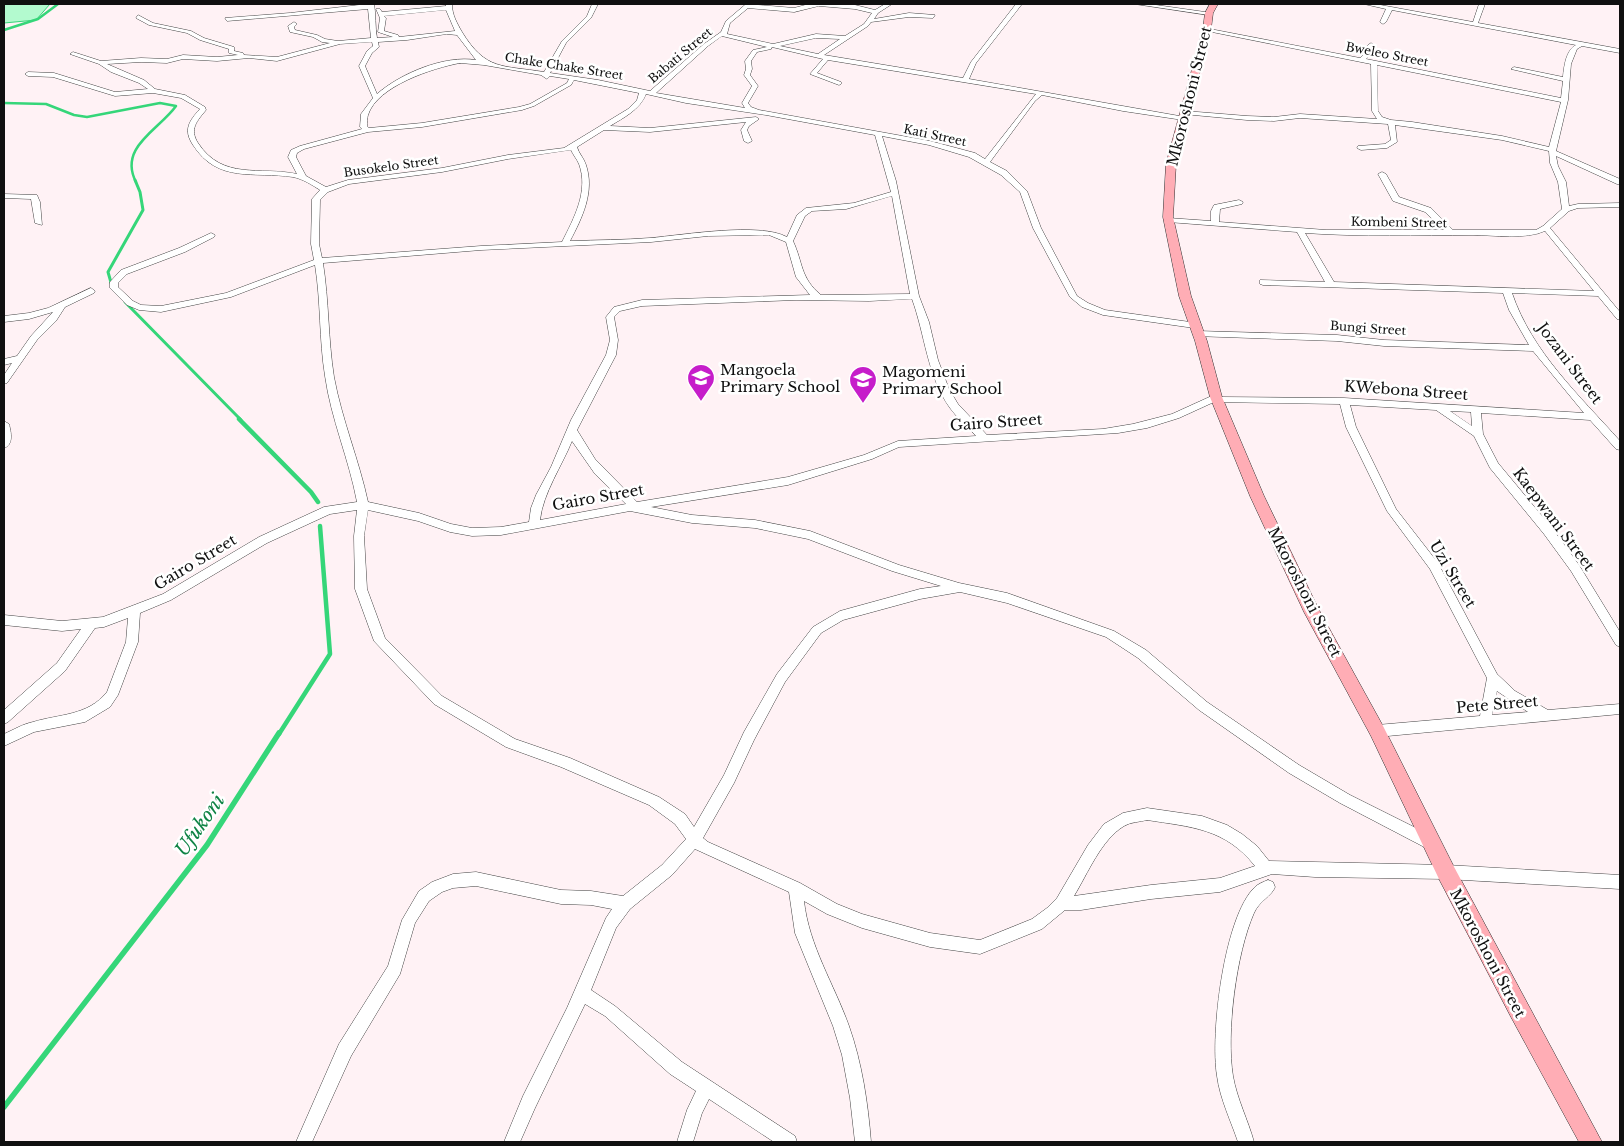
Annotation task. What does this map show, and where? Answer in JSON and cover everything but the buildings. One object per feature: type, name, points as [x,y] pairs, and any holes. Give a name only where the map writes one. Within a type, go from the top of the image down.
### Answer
[{"type":"street","points":[[556,90],[554,80],[544,75],[550,70],[560,47],[588,18],[595,4]]},
{"type":"street","points":[[747,5],[794,10],[814,4],[855,6],[876,12]]},
{"type":"street","points":[[819,56],[869,21],[876,12],[890,4]]},
{"type":"street","points":[[965,80],[974,63],[1019,4]]},
{"type":"street","points":[[1138,4],[1211,8]]},
{"type":"street","points":[[1367,4],[1620,51]]},
{"type":"street","points":[[1475,23],[1482,4]]},
{"type":"street","points":[[372,5],[372,27],[376,47],[369,52],[362,66],[376,98]]},
{"type":"street","points":[[226,19],[278,16],[351,6],[372,5],[382,14],[448,6]]},
{"type":"street","name":"Babati Street","points":[[647,93],[723,33],[724,28],[735,15],[747,5]]},
{"type":"street","name":"Chake Chake Street","points":[[448,6],[454,24],[474,55],[487,64],[544,75],[598,82],[647,93]]},
{"type":"street","name":"Mkoroshoni Street","points":[[1211,8],[1171,164],[1168,220],[1185,296],[1217,399],[1257,496],[1312,612],[1377,731],[1446,872],[1518,1010],[1591,1142]]},
{"type":"street","points":[[1383,22],[1390,8]]},
{"type":"street","points":[[382,14],[381,32],[407,38]]},
{"type":"street","points":[[869,21],[909,15],[933,16]]},
{"type":"street","points":[[138,17],[160,27],[190,32],[202,39],[232,48],[231,52],[272,59],[284,58],[342,41]]},
{"type":"street","points":[[294,24],[290,26],[291,30],[316,36],[324,41],[407,38],[460,33]]},
{"type":"street","points":[[438,34],[454,24]]},
{"type":"street","name":"Bweleo Street","points":[[1207,29],[1564,101]]},
{"type":"street","points":[[723,33],[727,37],[750,43],[827,58],[1041,93],[1123,110],[1274,119],[1300,116],[1449,128],[1553,151],[1620,182]]},
{"type":"street","points":[[756,111],[748,108],[745,103],[755,86],[747,75],[749,69],[748,61],[755,51],[813,36],[846,38]]},
{"type":"street","points":[[750,43],[755,51]]},
{"type":"street","points":[[1566,209],[1562,201],[1561,179],[1553,160],[1553,141],[1564,101],[1564,79],[1574,48],[1583,43]]},
{"type":"street","points":[[1361,60],[1368,54],[1371,45]]},
{"type":"street","points":[[73,54],[101,63],[141,60],[164,61],[183,57],[217,59],[249,56]]},
{"type":"street","points":[[827,58],[813,74],[839,83]]},
{"type":"street","points":[[368,130],[363,127],[362,118],[368,106],[376,98],[403,80],[436,66],[463,61],[487,64]]},
{"type":"street","points":[[101,63],[109,70],[138,80],[152,91]]},
{"type":"street","points":[[1374,63],[1375,111],[1379,118],[1392,123]]},
{"type":"street","points":[[1514,69],[1564,79]]},
{"type":"street","points":[[28,74],[54,75],[115,94],[152,91],[183,96],[203,108],[194,119],[190,135],[200,151],[217,166],[228,171],[241,173],[293,175],[303,178],[325,190]]},
{"type":"street","points":[[303,178],[293,160],[296,149],[368,130],[422,125],[513,110],[532,105],[569,84],[572,79]]},
{"type":"street","name":"Kati Street","points":[[647,93],[756,111],[952,148],[987,162],[1004,172],[1023,191],[1037,228],[1074,298],[1085,305],[1103,312],[1196,329]]},
{"type":"street","name":"Busokelo Street","points":[[647,93],[640,101],[604,128],[574,147],[561,151],[508,157],[442,170],[362,180],[325,190],[316,199],[315,244],[319,261],[331,383],[337,415],[356,471],[362,505],[359,536],[361,589],[380,641],[438,700],[511,743],[565,762],[654,801],[680,819],[695,840]]},
{"type":"street","points":[[987,162],[1033,100],[1041,93]]},
{"type":"street","points":[[748,141],[744,130],[746,125],[766,113]]},
{"type":"street","points":[[604,128],[650,130],[726,121],[755,120]]},
{"type":"street","points":[[1361,148],[1392,144],[1395,138],[1392,123]]},
{"type":"street","points":[[878,134],[903,231],[915,296],[926,322],[928,342],[944,388],[954,406],[983,437]]},
{"type":"street","points":[[564,245],[580,214],[582,206],[583,166],[574,147]]},
{"type":"street","points":[[1382,174],[1396,199],[1428,210],[1452,234]]},
{"type":"street","points":[[818,296],[806,287],[800,276],[790,241],[796,231],[801,214],[807,210],[817,208],[856,206],[894,193]]},
{"type":"street","points":[[4,196],[34,197],[39,223]]},
{"type":"street","points":[[1215,224],[1215,211],[1217,207],[1239,202]]},
{"type":"street","points":[[1620,205],[1578,206],[1566,209],[1546,228],[1620,317]]},
{"type":"street","name":"Kombeni Street","points":[[1168,220],[1300,231],[1452,234],[1524,233],[1537,232],[1546,228]]},
{"type":"street","points":[[1300,231],[1330,283]]},
{"type":"street","points":[[211,235],[182,250],[124,272],[114,282],[114,288],[130,303],[139,307],[162,309],[228,296],[319,261],[418,252],[734,234],[769,233],[790,241]]},
{"type":"street","points":[[1263,282],[1600,294]]},
{"type":"street","points":[[4,319],[29,316],[61,307],[91,291]]},
{"type":"street","name":"Jozani Street","points":[[1507,291],[1510,305],[1537,348],[1591,417],[1619,445]]},
{"type":"street","points":[[534,524],[536,508],[541,495],[572,430],[611,356],[614,340],[610,317],[617,310],[627,305],[658,302],[818,296],[869,298],[915,296]]},
{"type":"street","points":[[4,381],[34,338],[53,319],[61,307]]},
{"type":"street","name":"Bungi Street","points":[[1196,329],[1337,338],[1394,344],[1537,348]]},
{"type":"street","points":[[4,362],[21,358]]},
{"type":"street","name":"Gairo Street","points":[[4,620],[49,626],[90,625],[134,612],[167,598],[263,540],[328,510],[362,505],[391,510],[450,528],[472,532],[501,531],[632,506],[788,481],[868,457],[898,444],[983,437],[1103,432],[1136,428],[1172,418],[1217,399]]},
{"type":"street","name":"KWebona Street","points":[[1217,399],[1344,401],[1591,417]]},
{"type":"street","name":"Uzi Street","points":[[1344,401],[1351,427],[1392,511],[1434,566],[1493,678],[1499,686],[1513,697],[1547,716]]},
{"type":"street","points":[[1435,407],[1478,434]]},
{"type":"street","name":"Kaepwani Street","points":[[1476,410],[1478,434],[1494,465],[1548,531],[1575,568],[1620,642]]},
{"type":"street","points":[[4,424],[7,435],[4,445]]},
{"type":"street","points":[[572,430],[584,454],[632,506],[683,518],[755,524],[810,535],[896,568],[1042,609],[1110,634],[1142,654],[1204,706],[1294,769],[1345,799],[1432,844]]},
{"type":"street","points":[[512,1142],[582,993],[611,923],[625,904],[672,866],[695,840],[781,678],[816,630],[840,616],[920,594],[959,587]]},
{"type":"street","points":[[4,740],[33,727],[81,718],[106,703],[112,695],[132,642],[134,612]]},
{"type":"street","points":[[4,718],[61,667],[90,625]]},
{"type":"street","points":[[1485,721],[1493,678]]},
{"type":"street","name":"Pete Street","points":[[1377,731],[1620,709]]},
{"type":"street","points":[[695,840],[714,853],[796,888],[832,910],[862,921],[930,940],[980,947],[1037,924],[1062,903],[1093,850],[1109,829],[1122,819],[1147,814],[1202,822],[1222,830],[1252,851],[1266,869]]},
{"type":"street","points":[[1062,903],[1081,903],[1151,892],[1220,885],[1266,869],[1446,872],[1620,882]]},
{"type":"street","points":[[304,1142],[345,1050],[376,1004],[395,969],[409,920],[424,896],[437,887],[453,881],[476,879],[561,897],[591,898],[625,904]]},
{"type":"street","points":[[796,888],[799,920],[840,1025],[853,1065],[860,1101],[863,1142]]},
{"type":"street","points":[[1246,1142],[1225,1076],[1223,1039],[1231,966],[1238,933],[1258,894],[1268,888]]},
{"type":"street","points":[[582,993],[610,1011],[676,1068],[789,1142]]},
{"type":"street","points":[[685,1142],[695,1110],[706,1089]]},
{"type":"shaded area","points":[[4,4],[50,4],[36,20],[4,23]]},
{"type":"waterway","points":[[4,30],[38,19],[58,4]]},
{"type":"waterway","points":[[4,103],[46,104],[74,115],[87,117],[160,103],[176,106],[136,149],[132,159],[132,170],[136,182]]},
{"type":"waterway","points":[[112,286],[108,272],[143,210],[140,192],[135,180]]},
{"type":"waterway","points":[[125,302],[241,420]]},
{"type":"waterway","points":[[239,419],[311,492],[318,502]]},
{"type":"waterway","name":"Ufukoni","points":[[279,734],[330,654],[320,526]]},
{"type":"waterway","name":"Ufukoni","points":[[4,1107],[207,845],[279,733]]},
{"type":"place","name":"Mangoela Primary School","points":[[701,402]]},
{"type":"place","name":"Magomeni Primary School","points":[[863,404]]}]
